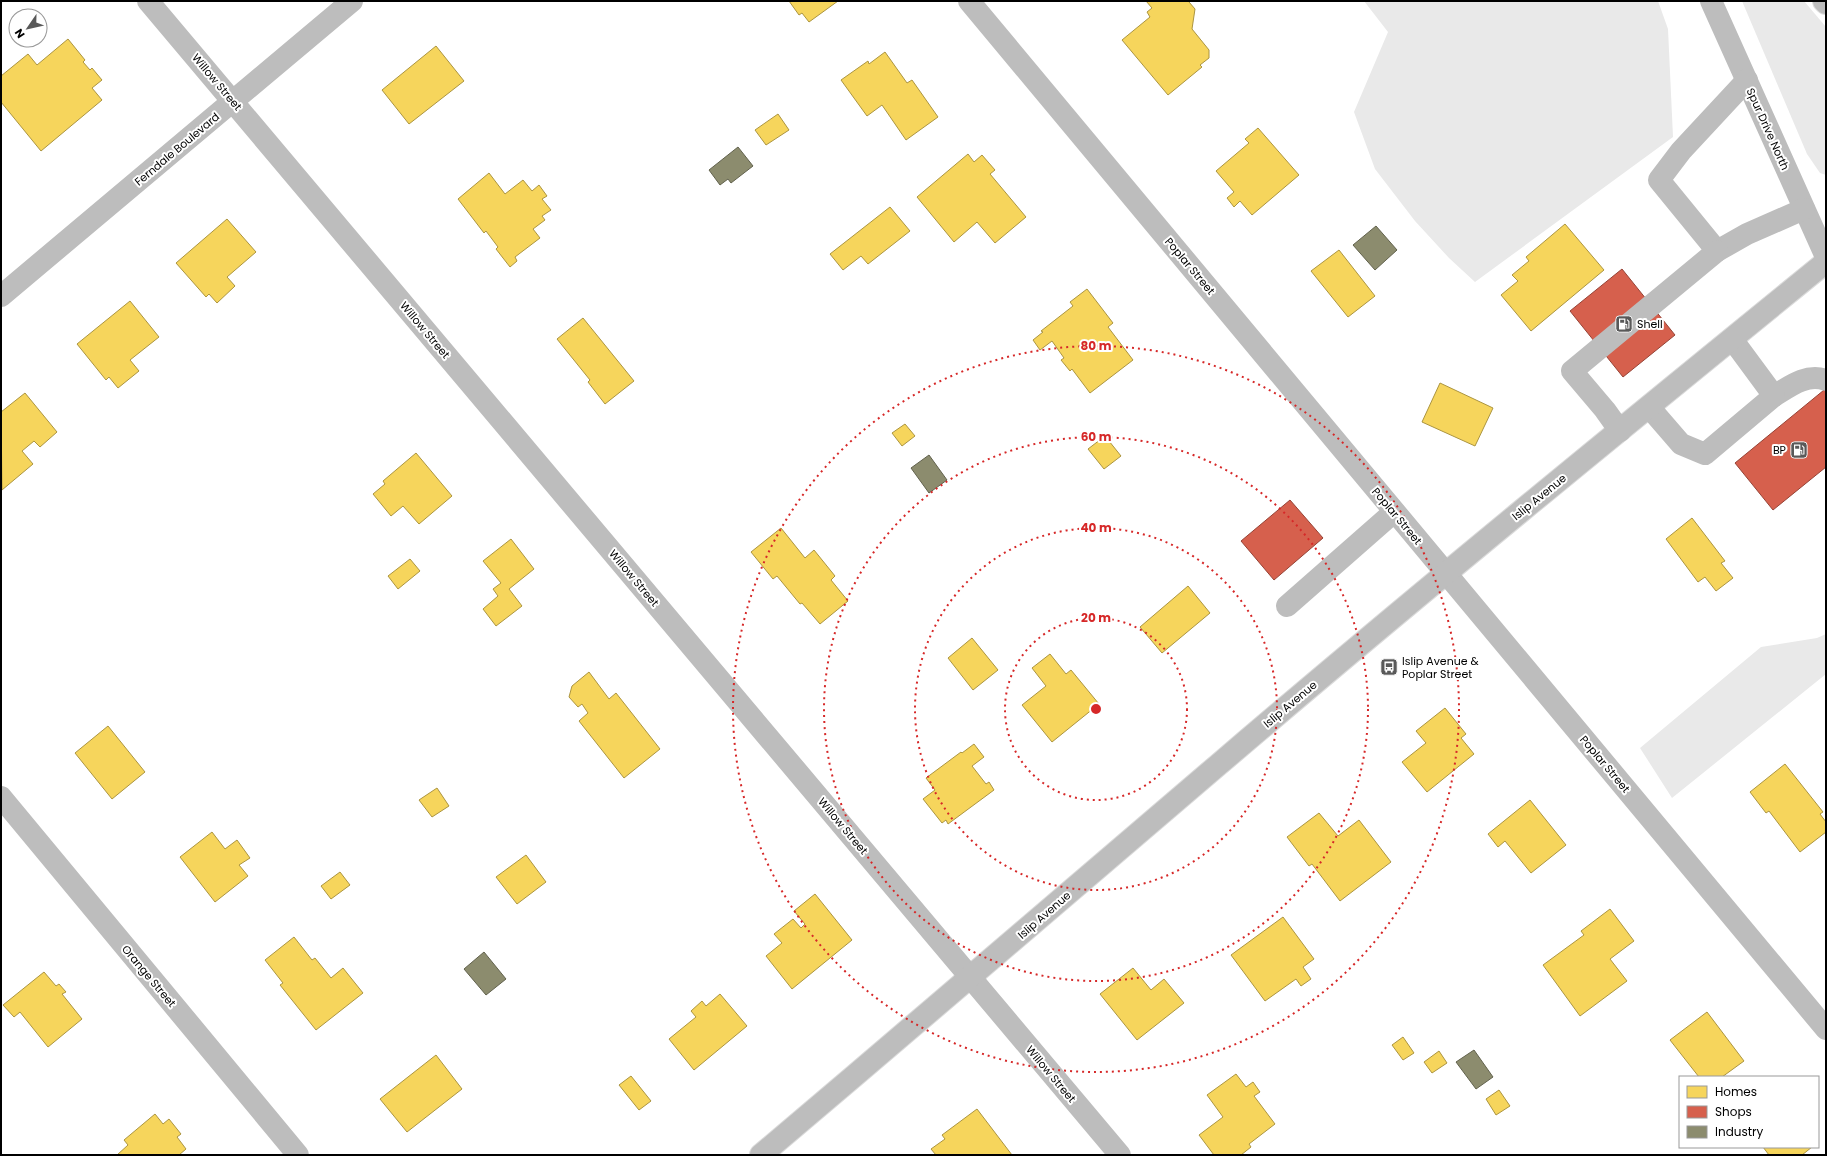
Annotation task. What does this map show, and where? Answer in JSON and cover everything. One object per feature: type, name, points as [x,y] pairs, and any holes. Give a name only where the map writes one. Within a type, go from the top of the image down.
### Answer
[{"type":"street","name":"Willow Street","points":[[148,1],[1120,1155]]},
{"type":"street","name":"Ferndale Boulevard","points":[[1,296],[352,1]]},
{"type":"street","name":"Poplar Street","points":[[969,1],[1826,1029]]},
{"type":"street","name":"Spur Drive North","points":[[1711,1],[1826,257]]},
{"type":"street","points":[[1717,251],[1659,180],[1681,151],[1747,80]]},
{"type":"street","points":[[1620,431],[1605,410],[1572,371],[1717,251],[1747,234],[1804,209]]},
{"type":"street","name":"Islip Avenue","points":[[761,1155],[971,978],[1213,768],[1446,574],[1826,262]]},
{"type":"street","points":[[1732,339],[1774,396]]},
{"type":"street","points":[[1649,407],[1681,444],[1705,454],[1774,396],[1798,381],[1819,377],[1826,380]]},
{"type":"street","points":[[1287,606],[1394,512]]},
{"type":"street","name":"Orange Street","points":[[1,796],[298,1155]]},
{"type":"shaded area","points":[[1364,1],[1658,1],[1668,29],[1673,137],[1475,282],[1449,258],[1415,221],[1375,169],[1354,112],[1388,32]]},
{"type":"shaded area","points":[[1742,1],[1804,1],[1826,27],[1826,175],[1820,173],[1807,154]]},
{"type":"shaded area","points":[[1826,634],[1826,674],[1672,798],[1640,748],[1761,647],[1817,638]]},
{"type":"building: Homes","points":[[789,1],[838,1],[809,22],[802,13],[799,15]]},
{"type":"building: Homes","points":[[1146,1],[1190,1],[1189,2],[1195,9],[1192,29],[1209,50],[1209,58],[1200,65],[1202,67],[1168,95],[1122,40],[1150,17],[1147,12],[1152,8]]},
{"type":"building: Homes","points":[[68,39],[85,60],[83,62],[90,70],[92,68],[102,80],[92,88],[102,100],[41,151],[1,102],[1,76],[28,54],[37,65]]},
{"type":"building: Homes","points":[[436,46],[464,81],[409,124],[382,90]]},
{"type":"building: Homes","points":[[885,52],[907,83],[912,80],[938,117],[906,140],[882,105],[867,116],[841,80],[868,61],[869,64]]},
{"type":"building: Homes","points":[[778,114],[789,130],[766,145],[755,130]]},
{"type":"building: Homes","points":[[1258,128],[1299,175],[1252,215],[1240,201],[1234,207],[1227,198],[1234,192],[1216,171],[1249,143],[1245,139]]},
{"type":"building: Homes","points":[[968,154],[974,162],[982,155],[995,170],[990,174],[1026,217],[995,243],[977,222],[954,242],[917,197]]},
{"type":"building: Homes","points":[[489,173],[505,194],[523,180],[532,191],[539,185],[547,196],[542,199],[551,210],[542,216],[545,220],[533,229],[540,238],[515,257],[517,261],[510,267],[496,249],[498,247],[486,231],[484,233],[458,199]]},
{"type":"building: Homes","points":[[890,207],[910,231],[868,264],[861,256],[843,270],[830,254]]},
{"type":"building: Homes","points":[[227,219],[256,252],[227,277],[235,286],[217,303],[209,294],[206,297],[176,263]]},
{"type":"building: Homes","points":[[1565,224],[1604,270],[1531,331],[1501,295],[1518,281],[1512,275],[1529,261],[1526,257]]},
{"type":"building: Homes","points":[[1339,250],[1375,296],[1348,317],[1311,271]]},
{"type":"building: Homes","points":[[1087,289],[1113,323],[1108,327],[1133,360],[1090,393],[1072,369],[1070,371],[1061,360],[1064,358],[1052,341],[1040,350],[1033,340],[1043,332],[1041,331],[1073,306],[1070,302]]},
{"type":"building: Homes","points":[[130,301],[159,337],[130,360],[139,371],[118,388],[109,377],[106,380],[77,344]]},
{"type":"building: Homes","points":[[583,318],[634,381],[605,404],[588,382],[590,380],[557,339]]},
{"type":"building: Homes","points":[[1440,383],[1493,408],[1475,446],[1422,422]]},
{"type":"building: Homes","points":[[25,393],[57,432],[40,447],[34,441],[22,451],[33,464],[2,490],[1,412]]},
{"type":"building: Homes","points":[[905,424],[915,436],[902,446],[892,433]]},
{"type":"building: Homes","points":[[1105,436],[1121,456],[1104,469],[1088,449]]},
{"type":"building: Homes","points":[[416,453],[452,496],[419,524],[403,506],[391,516],[373,494],[385,484],[383,481]]},
{"type":"building: Homes","points":[[1692,518],[1725,561],[1721,563],[1733,578],[1716,591],[1705,577],[1698,582],[1666,539]]},
{"type":"building: Homes","points":[[781,528],[805,558],[814,550],[835,576],[831,580],[848,601],[820,624],[802,603],[800,604],[777,576],[773,579],[751,552]]},
{"type":"building: Homes","points":[[511,539],[534,569],[509,589],[522,606],[496,626],[483,609],[498,596],[493,589],[501,583],[483,561]]},
{"type":"building: Homes","points":[[410,559],[420,571],[398,589],[388,576]]},
{"type":"building: Homes","points":[[1188,586],[1210,613],[1162,653],[1140,627]]},
{"type":"building: Homes","points":[[972,638],[998,670],[973,690],[948,658]]},
{"type":"building: Homes","points":[[1050,654],[1066,674],[1071,670],[1099,704],[1052,742],[1022,705],[1046,686],[1032,668]]},
{"type":"building: Homes","points":[[589,672],[609,699],[616,693],[660,749],[624,778],[579,721],[588,713],[582,704],[578,707],[569,697],[572,686]]},
{"type":"building: Homes","points":[[1445,708],[1466,734],[1461,738],[1474,754],[1427,792],[1402,762],[1426,743],[1416,731]]},
{"type":"building: Homes","points":[[108,726],[145,772],[112,799],[75,753]]},
{"type":"building: Homes","points":[[974,744],[984,757],[972,766],[986,784],[989,782],[994,790],[948,824],[946,820],[942,823],[923,799],[935,790],[926,778]]},
{"type":"building: Homes","points":[[1785,764],[1823,812],[1820,814],[1826,822],[1826,832],[1800,852],[1769,811],[1766,813],[1750,792]]},
{"type":"building: Homes","points":[[437,788],[449,806],[432,817],[419,800]]},
{"type":"building: Homes","points":[[1530,800],[1566,845],[1531,873],[1505,841],[1498,847],[1488,834]]},
{"type":"building: Homes","points":[[1319,813],[1338,836],[1359,820],[1391,862],[1340,901],[1312,864],[1309,866],[1287,837]]},
{"type":"building: Homes","points":[[212,832],[225,849],[237,840],[250,858],[239,865],[248,876],[215,902],[180,857]]},
{"type":"building: Homes","points":[[526,855],[546,882],[517,904],[496,877]]},
{"type":"building: Homes","points":[[340,872],[350,885],[331,899],[321,886]]},
{"type":"building: Homes","points":[[815,894],[852,940],[792,989],[766,956],[782,943],[774,934],[793,919],[801,928],[805,924],[794,911]]},
{"type":"building: Homes","points":[[1610,909],[1634,941],[1610,959],[1627,981],[1580,1016],[1543,965],[1584,935],[1581,931]]},
{"type":"building: Homes","points":[[1283,917],[1314,959],[1303,967],[1311,979],[1301,986],[1296,979],[1265,1001],[1231,955]]},
{"type":"building: Homes","points":[[294,937],[312,960],[315,958],[331,978],[343,968],[363,993],[316,1030],[280,985],[283,983],[265,960]]},
{"type":"building: Homes","points":[[1133,968],[1151,990],[1164,979],[1184,1003],[1137,1040],[1100,994]]},
{"type":"building: Homes","points":[[44,972],[56,986],[59,984],[66,992],[62,994],[82,1019],[48,1047],[20,1012],[14,1017],[3,1005]]},
{"type":"building: Homes","points":[[720,994],[747,1026],[694,1070],[669,1039],[696,1017],[691,1011],[702,1001],[706,1006]]},
{"type":"building: Homes","points":[[1707,1012],[1744,1061],[1723,1076],[1698,1076],[1670,1040]]},
{"type":"building: Homes","points":[[1403,1037],[1414,1053],[1403,1060],[1392,1045]]},
{"type":"building: Homes","points":[[1439,1051],[1447,1063],[1432,1073],[1424,1062]]},
{"type":"building: Homes","points":[[436,1055],[462,1089],[407,1132],[380,1099]]},
{"type":"building: Homes","points":[[1236,1074],[1246,1087],[1253,1082],[1260,1092],[1254,1096],[1275,1124],[1249,1144],[1251,1147],[1241,1155],[1214,1155],[1199,1135],[1223,1117],[1207,1095]]},
{"type":"building: Homes","points":[[631,1076],[651,1101],[639,1110],[619,1085]]},
{"type":"building: Homes","points":[[1499,1090],[1510,1106],[1496,1115],[1486,1099]]},
{"type":"building: Homes","points":[[977,1109],[1012,1155],[936,1155],[931,1149],[945,1139],[942,1135]]},
{"type":"building: Homes","points":[[155,1114],[163,1124],[169,1119],[181,1134],[177,1137],[186,1149],[179,1155],[117,1155],[128,1145],[124,1140]]},
{"type":"building: Homes","points":[[1764,1148],[1811,1148],[1802,1155],[1769,1155]]},
{"type":"building: Shops","points":[[1622,269],[1675,335],[1623,377],[1570,311]]},
{"type":"building: Shops","points":[[1824,390],[1826,392],[1826,467],[1773,510],[1735,463]]},
{"type":"building: Shops","points":[[1290,500],[1323,538],[1274,580],[1241,541]]},
{"type":"building: Industry","points":[[738,147],[753,166],[731,183],[728,179],[720,185],[709,170]]},
{"type":"building: Industry","points":[[1376,226],[1397,250],[1375,270],[1353,245]]},
{"type":"building: Industry","points":[[929,455],[947,480],[929,493],[911,468]]},
{"type":"building: Industry","points":[[484,952],[506,979],[486,995],[464,969]]},
{"type":"building: Industry","points":[[1474,1050],[1493,1077],[1476,1089],[1456,1062]]},
{"type":"place","name":"Shell","points":[[1624,324]]},
{"type":"place","name":"BP","points":[[1799,450]]},
{"type":"place","name":"Islip Avenue & Poplar Street","points":[[1389,667]]}]
